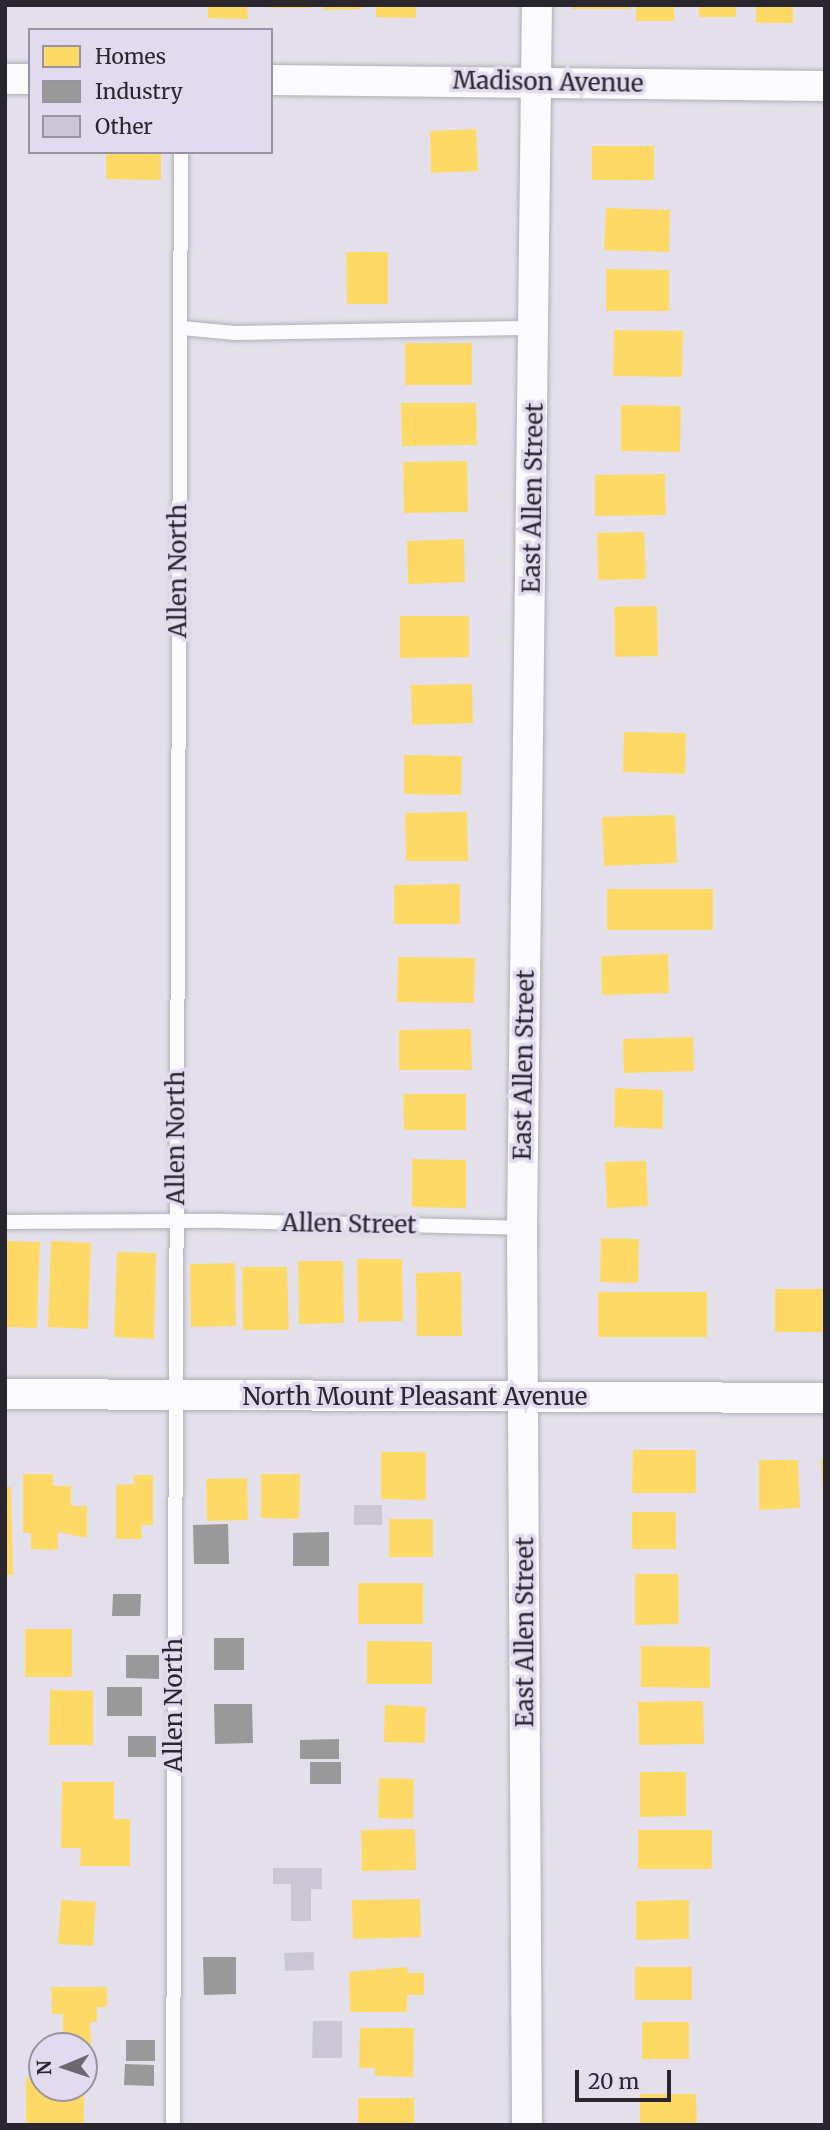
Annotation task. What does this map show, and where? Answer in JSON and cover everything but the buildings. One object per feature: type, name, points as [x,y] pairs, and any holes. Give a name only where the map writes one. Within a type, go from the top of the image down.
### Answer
[{"type":"street","name":"East Allen Street","points":[[527,2125],[522,1228],[536,328],[537,5]]},
{"type":"street","points":[[5,79],[28,79]]},
{"type":"street","name":"Madison Avenue","points":[[273,80],[825,86]]},
{"type":"street","name":"North Mount Pleasant Avenue","points":[[5,1394],[825,1398]]},
{"type":"lane","name":"Allen North","points":[[173,2125],[173,1396],[176,1222],[178,371],[182,328],[181,154]]},
{"type":"lane","points":[[182,328],[248,333],[536,328]]},
{"type":"lane","name":"Allen Street","points":[[5,1222],[522,1228]]}]
